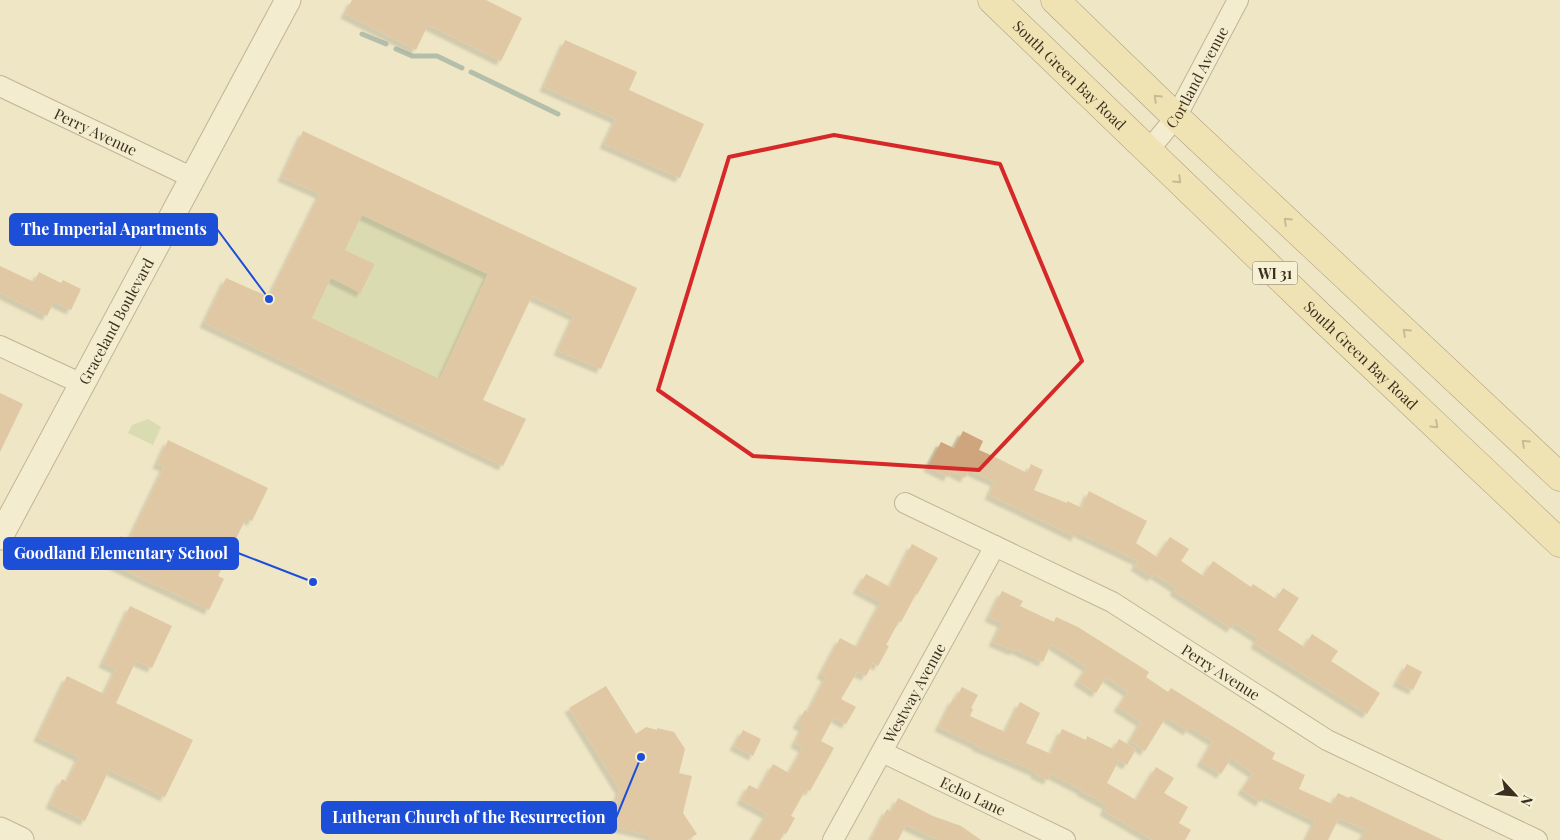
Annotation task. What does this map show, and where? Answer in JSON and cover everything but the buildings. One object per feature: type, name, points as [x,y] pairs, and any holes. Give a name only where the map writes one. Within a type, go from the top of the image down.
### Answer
[{"type":"main road","name":"South Green Bay Road","points":[[992,0],[1320,316],[1560,543]]},
{"type":"main road","points":[[1055,0],[1176,117],[1560,477]]},
{"type":"street","name":"Graceland Boulevard","points":[[0,536],[288,0]]},
{"type":"street","name":"Cortland Avenue","points":[[1148,150],[1176,117],[1238,0]]},
{"type":"street","name":"Perry Avenue","points":[[0,86],[193,178]]},
{"type":"street","points":[[0,346],[82,384]]},
{"type":"street","name":"Perry Avenue","points":[[904,503],[1112,602],[1327,740],[1537,840]]},
{"type":"street","name":"Westway Avenue","points":[[833,840],[995,546]]},
{"type":"street","name":"Echo Lane","points":[[882,752],[1065,840]]},
{"type":"street","points":[[0,830],[21,840]]},
{"type":"highlighted area","points":[[834,135],[1000,164],[1082,361],[979,470],[753,456],[658,390],[729,157]]},
{"type":"green space","points":[[362,215],[488,274],[440,379],[312,318],[331,278],[362,292],[375,264],[345,250]]},
{"type":"green space","points":[[148,419],[161,427],[153,445],[128,433],[132,425]]},
{"type":"waterway","points":[[362,34],[386,44]]},
{"type":"waterway","points":[[396,49],[412,56],[437,56],[462,68]]},
{"type":"waterway","points":[[471,72],[558,114]]},
{"type":"place","name":"The Imperial Apartments","points":[[269,299]]},
{"type":"place","name":"Goodland Elementary School","points":[[313,582]]},
{"type":"place","name":"Lutheran Church of the Resurrection","points":[[641,757]]}]
